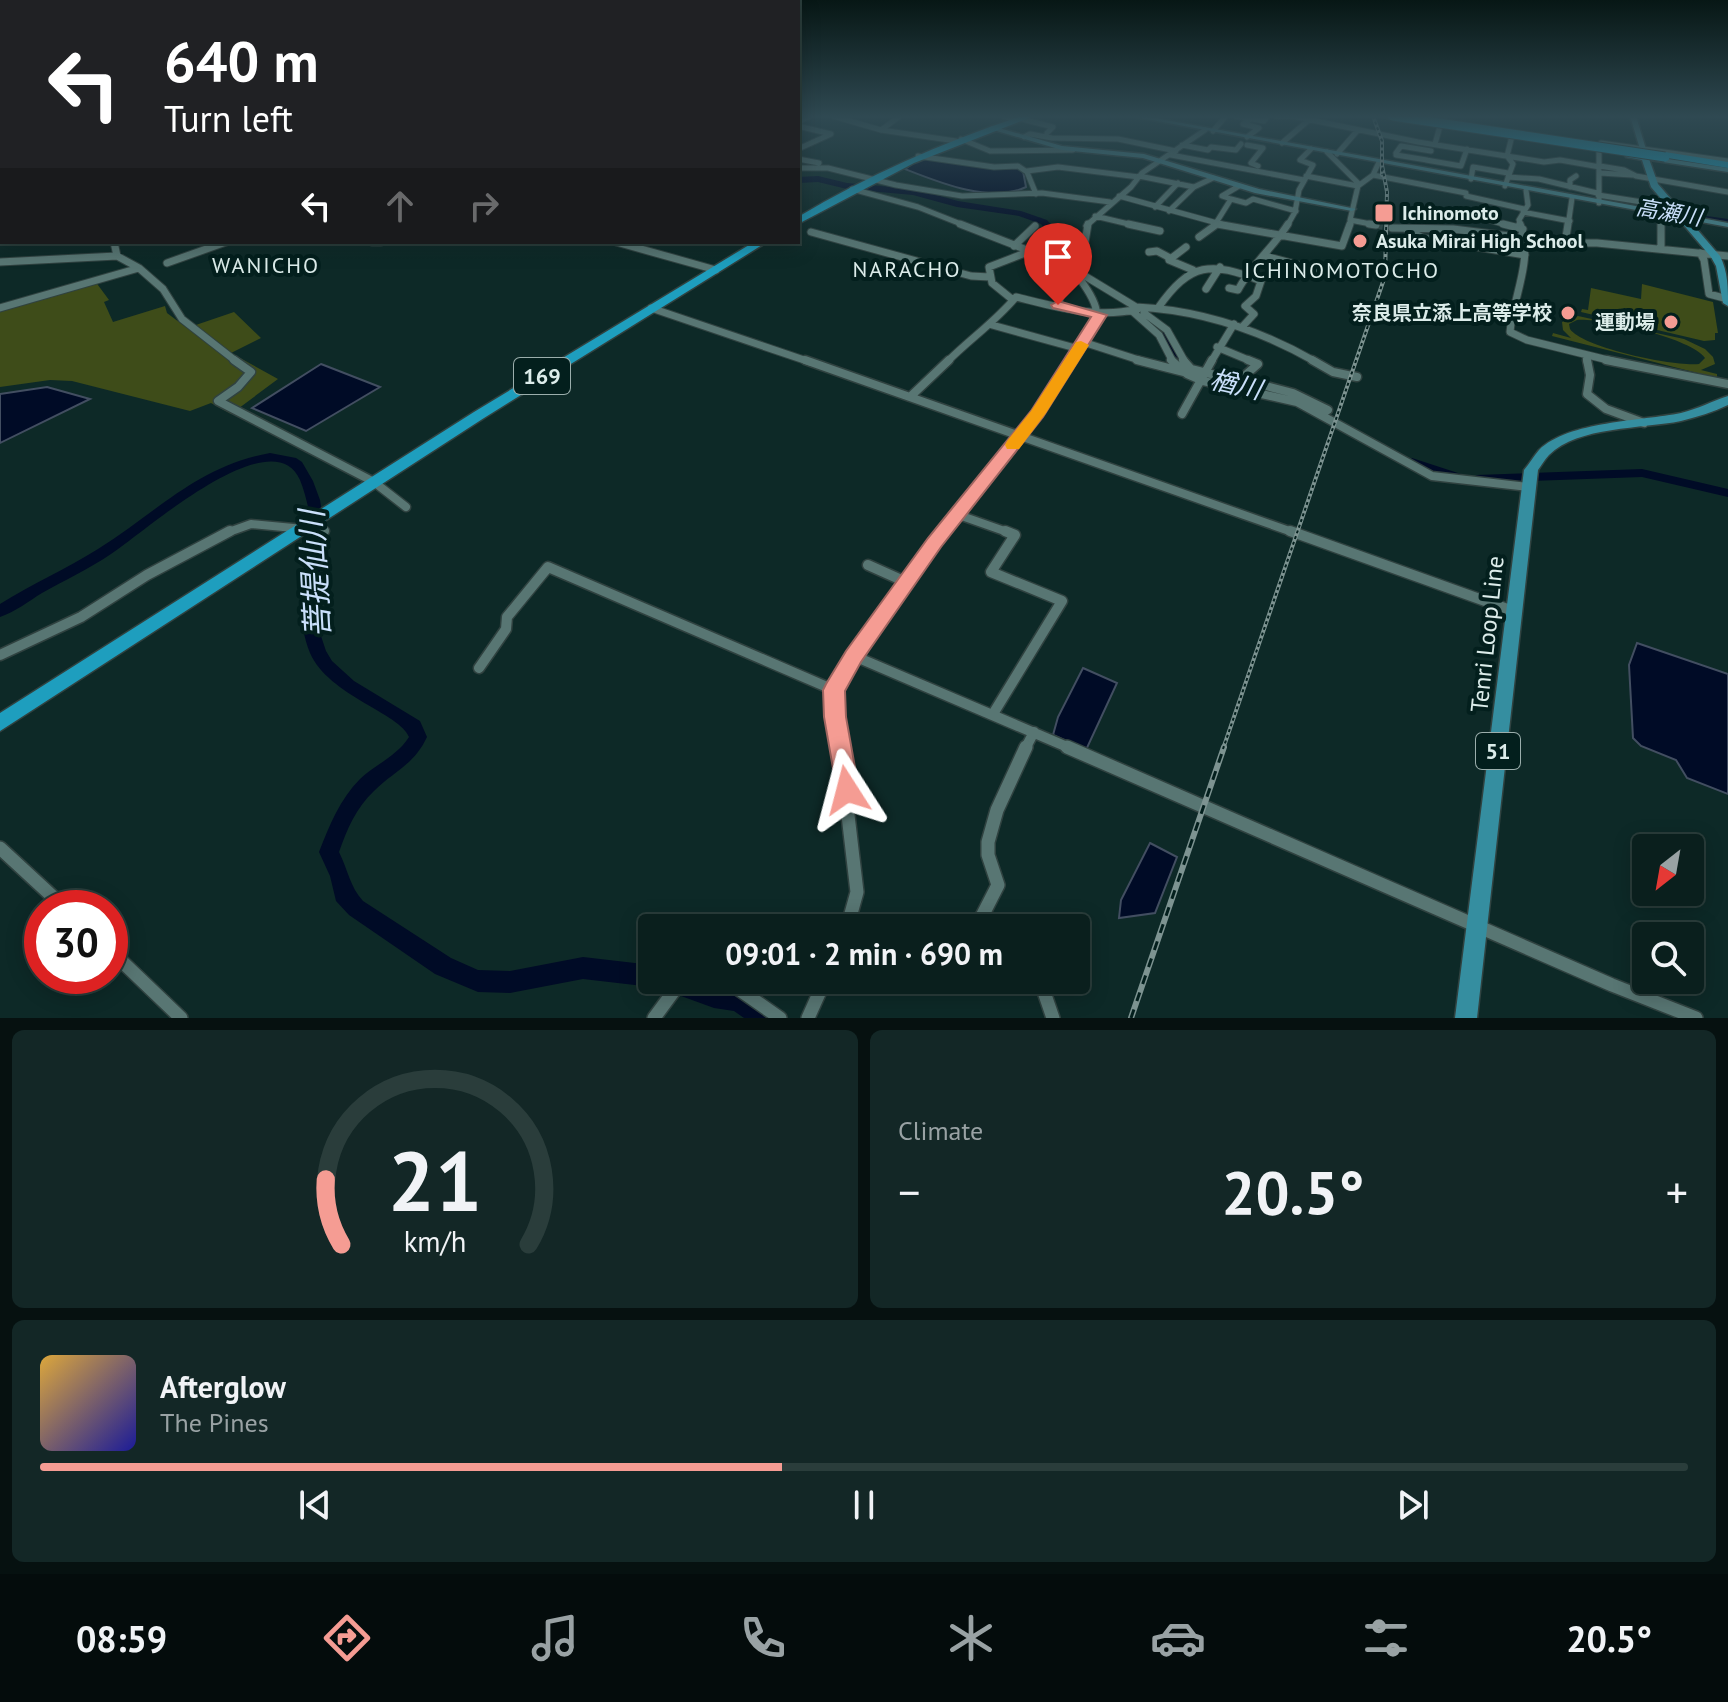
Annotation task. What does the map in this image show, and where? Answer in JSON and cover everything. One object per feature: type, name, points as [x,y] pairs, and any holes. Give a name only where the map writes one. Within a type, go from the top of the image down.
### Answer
[{"type":"highway","points":[[800,220],[902,164]]},
{"type":"highway","name":"169","points":[[0,723],[315,525],[374,482],[759,244]]},
{"type":"main road","points":[[1169,164],[1240,186],[1352,209]]},
{"type":"main road","points":[[1388,164],[1572,198],[1598,197],[1661,215],[1679,214],[1728,225]]},
{"type":"main road","points":[[1647,164],[1651,178],[1721,266],[1728,300]]},
{"type":"main road","points":[[1529,480],[1536,458],[1567,438],[1706,411],[1728,400]]},
{"type":"main road","name":"Tenri Loop Line","points":[[1466,1018],[1529,480]]},
{"type":"street","points":[[821,164],[840,170]]},
{"type":"street","points":[[970,164],[1018,166]]},
{"type":"street","points":[[1013,164],[1027,171],[1058,167],[1139,176],[1194,187]]},
{"type":"street","points":[[851,914],[857,892],[834,690],[854,656],[956,514],[1022,435],[1100,315],[1097,302],[1079,278],[1085,228],[1139,176],[1157,164]]},
{"type":"street","points":[[1201,174],[1211,164]]},
{"type":"street","points":[[1215,164],[1359,185]]},
{"type":"street","points":[[1252,164],[1259,166],[1240,186],[1222,196],[1246,203],[1258,200],[1296,211]]},
{"type":"street","points":[[1252,300],[1229,291],[1238,290],[1246,275],[1265,256],[1296,211],[1305,178],[1313,165],[1309,164]]},
{"type":"street","points":[[1338,164],[1359,185]]},
{"type":"street","points":[[800,168],[840,170],[869,179],[970,196],[1036,194],[1115,199],[1216,223],[1342,246],[1359,185],[1373,175],[1378,164]]},
{"type":"street","points":[[1423,169],[1425,164]]},
{"type":"street","points":[[1505,186],[1513,164]]},
{"type":"street","points":[[1565,164],[1728,192]]},
{"type":"street","points":[[1598,197],[1596,182],[1600,164]]},
{"type":"street","points":[[1466,193],[1473,167],[1539,179],[1598,197],[1679,214]]},
{"type":"street","points":[[1027,171],[1036,194]]},
{"type":"street","points":[[1373,175],[1466,193],[1466,196],[1570,221]]},
{"type":"street","points":[[1570,187],[1570,180],[1576,176]]},
{"type":"street","points":[[1169,211],[1194,187],[1213,178]]},
{"type":"street","points":[[1155,207],[1178,183]]},
{"type":"street","points":[[852,189],[918,207],[1079,272],[1167,330],[1186,364],[1204,377]]},
{"type":"street","points":[[1526,190],[1528,205],[1519,220],[1527,238],[1510,332],[1527,340],[1586,356],[1728,384]]},
{"type":"street","points":[[1258,200],[1266,192]]},
{"type":"street","points":[[1572,198],[1566,237],[1584,243]]},
{"type":"street","points":[[1199,237],[1216,223],[1231,199]]},
{"type":"street","points":[[1453,210],[1523,229]]},
{"type":"street","points":[[1661,215],[1661,249]]},
{"type":"street","points":[[1095,216],[1160,231]]},
{"type":"street","points":[[1351,221],[1376,225]]},
{"type":"street","points":[[1014,246],[1035,226]]},
{"type":"street","points":[[1392,228],[1435,228],[1728,256]]},
{"type":"street","points":[[1407,230],[1423,238],[1525,255]]},
{"type":"street","points":[[811,232],[971,276],[990,277]]},
{"type":"street","points":[[1489,249],[1490,235]]},
{"type":"street","points":[[114,244],[117,256]]},
{"type":"street","points":[[167,263],[220,244]]},
{"type":"street","points":[[623,244],[716,270]]},
{"type":"street","points":[[1186,247],[1169,260],[1214,276]]},
{"type":"street","points":[[1149,252],[1157,251],[1172,259]]},
{"type":"street","points":[[1013,300],[997,291],[989,267],[1028,252]]},
{"type":"street","points":[[1700,253],[1704,260],[1709,294],[1728,300]]},
{"type":"street","points":[[0,262],[117,256],[139,268],[163,289],[182,319],[251,372],[238,387],[218,401],[374,482],[406,507]]},
{"type":"street","points":[[1265,256],[1325,272]]},
{"type":"street","points":[[1158,308],[1173,285],[1193,270],[1207,266],[1220,267],[1261,281],[1252,300],[1245,306],[1254,314],[1238,325],[1217,347],[1182,414]]},
{"type":"street","points":[[1206,289],[1220,267]]},
{"type":"street","points":[[0,308],[139,268]]},
{"type":"street","points":[[1058,305],[1061,294],[1052,291],[1064,281]]},
{"type":"street","points":[[911,396],[981,329],[992,325],[1016,297],[1100,315],[1158,308],[1238,325],[1276,339],[1333,372],[1357,377]]},
{"type":"street","points":[[651,308],[1022,435],[1513,611]]},
{"type":"street","points":[[1135,310],[1159,335],[1169,358],[1184,372]]},
{"type":"street","points":[[992,325],[1241,385],[1297,402],[1432,476],[1529,480]]},
{"type":"street","points":[[1217,347],[1258,364],[1241,385]]},
{"type":"street","points":[[1586,356],[1590,375],[1587,394],[1601,407],[1644,423]]},
{"type":"street","points":[[956,514],[1015,535],[991,572],[1062,601],[993,714]]},
{"type":"street","points":[[0,655],[81,617],[147,575],[232,530],[251,524],[315,525]]},
{"type":"street","points":[[868,565],[906,582]]},
{"type":"street","points":[[479,668],[506,629],[507,617],[548,567],[834,690]]},
{"type":"street","points":[[854,656],[1696,1018]]},
{"type":"street","points":[[983,914],[998,885],[988,854],[989,839],[1003,792],[1034,732]]},
{"type":"street","points":[[0,848],[46,890]]},
{"type":"street","points":[[128,967],[181,1018]]},
{"type":"street","points":[[654,1018],[672,994]]},
{"type":"street","points":[[746,994],[780,1018]]},
{"type":"street","points":[[808,1018],[819,994]]},
{"type":"street","points":[[1045,994],[1053,1018]]},
{"type":"green space","points":[[95,281],[109,300],[104,302],[113,322],[165,306],[167,313],[187,328],[234,312],[261,338],[231,353],[278,379],[231,414],[211,403],[190,411],[72,381],[50,380],[0,387],[0,310]]},
{"type":"green space","name":"運動場","points":[[1642,284],[1713,302],[1718,333],[1715,333],[1715,340],[1704,341],[1581,312],[1582,309],[1588,310],[1591,288],[1641,299]]},
{"type":"green space","points":[[1578,316],[1615,324],[1577,320],[1569,324],[1578,336],[1610,349],[1652,359],[1699,364],[1705,358],[1683,343],[1637,329],[1684,339],[1705,349],[1713,357],[1715,364],[1701,370],[1717,374],[1717,378],[1552,336],[1553,333],[1571,338],[1563,330],[1562,322]]},
{"type":"water","points":[[912,164],[1017,167],[1023,171],[1026,187],[1012,192],[981,192],[949,185],[905,169]]},
{"type":"water","points":[[321,364],[380,387],[306,431],[252,408]]},
{"type":"water","points":[[47,387],[90,399],[0,443],[0,394]]},
{"type":"water","points":[[1637,643],[1728,674],[1728,794],[1687,778],[1676,760],[1641,746],[1633,738],[1629,665]]},
{"type":"water","points":[[1083,668],[1117,683],[1086,750],[1053,735],[1058,717]]},
{"type":"water","points":[[1150,843],[1177,857],[1155,913],[1119,918],[1121,900]]},
{"type":"waterway","name":"楢川","points":[[800,180],[818,179],[847,186],[914,192],[957,204],[1021,214],[1044,222],[1054,234],[1057,251],[1081,274]]},
{"type":"waterway","name":"高瀬川","points":[[1686,216],[1728,222]]},
{"type":"waterway","name":"楢川","points":[[1164,331],[1175,358],[1188,370]]},
{"type":"waterway","name":"楢川","points":[[1226,383],[1281,393]]},
{"type":"waterway","name":"菩提仙川","points":[[0,611],[101,554],[219,473],[246,461],[270,457],[291,461],[307,481],[318,526],[310,600],[310,622],[318,653],[336,676],[414,726],[418,737],[403,758],[360,792],[340,825],[329,852],[340,875],[343,894],[356,908],[443,966],[478,981],[510,982],[583,968],[638,974]]},
{"type":"waterway","name":"楢川","points":[[1412,462],[1456,477]]},
{"type":"waterway","name":"楢川","points":[[1477,479],[1642,473],[1728,493]]},
{"type":"waterway","name":"菩提仙川","points":[[706,994],[738,1000],[764,1018]]},
{"type":"tunnel","points":[[1379,226],[1376,225],[1392,228]]},
{"type":"railway","points":[[1223,749],[1385,276],[1387,192],[1382,165]]},
{"type":"railway","points":[[1382,165],[1382,175]]},
{"type":"railway","points":[[1131,1018],[1224,747]]},
{"type":"slow traffic","points":[[1013,445],[1038,413],[1081,345]]},
{"type":"place","name":"Ichinomoto","points":[[1384,213]]},
{"type":"place","name":"Asuka Mirai High School","points":[[1360,241]]},
{"type":"place","name":"奈良県立添上高等学校","points":[[1568,313]]},
{"type":"place","name":"運動場","points":[[1671,322]]},
{"type":"district","name":"WANICHO","points":[[266,265]]},
{"type":"district","name":"NARACHO","points":[[907,269]]},
{"type":"district","name":"ICHINOMOTOCHO","points":[[1342,270]]},
{"type":"route","points":[[847,790],[835,717],[834,690],[854,656],[934,542],[1038,413],[1100,315],[1058,305]]}]
